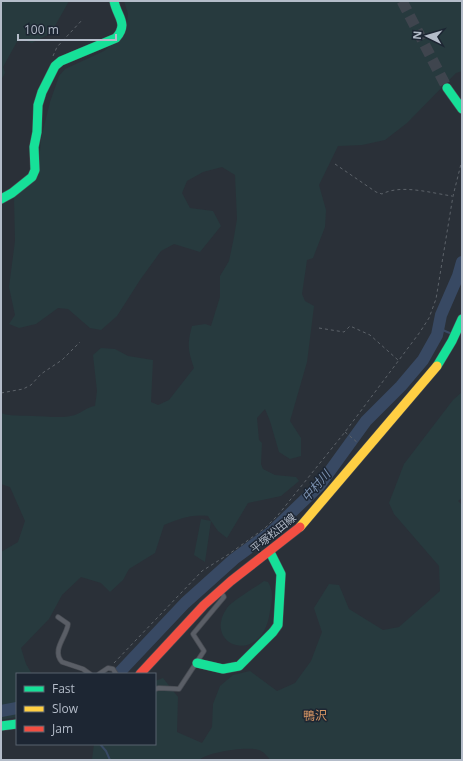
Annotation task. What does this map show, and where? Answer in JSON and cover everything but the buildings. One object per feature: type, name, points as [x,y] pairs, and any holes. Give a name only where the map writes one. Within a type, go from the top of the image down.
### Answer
[{"type":"main road","points":[[1,199],[12,193],[32,177],[35,170],[34,147],[37,132],[38,105],[42,92],[55,66],[61,61],[120,35],[123,29],[123,23],[114,1]]},
{"type":"main road","points":[[447,88],[462,109]]},
{"type":"main road","name":"平塚松田線","points":[[141,673],[182,627],[220,590],[293,534],[317,510],[432,374],[443,358],[462,319]]},
{"type":"main road","points":[[197,663],[218,669],[239,666],[274,632],[278,625],[281,574],[270,552]]},
{"type":"main road","points":[[1,726],[16,724]]},
{"type":"lane","points":[[156,689],[179,689],[197,663],[204,651],[194,634],[224,597],[220,590]]},
{"type":"lane","points":[[58,617],[68,624],[59,645],[58,656],[60,660],[62,662],[83,668],[89,673]]},
{"type":"lane","points":[[100,673],[108,668],[113,669],[115,673]]},
{"type":"path","points":[[52,57],[57,47],[83,19]]},
{"type":"path","points":[[462,147],[462,157]]},
{"type":"path","points":[[113,669],[113,665],[202,571],[265,528],[278,515],[345,432],[429,318],[436,299],[452,196],[462,160]]},
{"type":"path","points":[[335,164],[376,192],[382,194],[398,189],[452,196]]},
{"type":"path","points":[[319,328],[344,332],[350,326],[370,335],[398,361]]},
{"type":"path","points":[[1,393],[23,389],[31,385],[41,374],[62,360],[80,342]]},
{"type":"path","points":[[345,432],[358,443]]},
{"type":"green space","points":[[1,1],[69,1],[51,33],[32,43],[19,38],[3,67],[5,73],[1,80]]},
{"type":"green space","points":[[124,1],[462,1],[462,71],[456,73],[407,123],[385,140],[362,145],[338,146],[319,185],[326,210],[325,227],[313,258],[307,260],[302,294],[305,301],[314,306],[307,362],[290,421],[301,438],[301,456],[290,459],[279,452],[265,409],[257,418],[259,440],[262,443],[261,464],[263,469],[275,475],[296,477],[299,481],[281,496],[248,503],[227,538],[218,531],[208,516],[190,516],[164,525],[155,553],[129,569],[123,580],[110,592],[101,583],[81,577],[62,595],[49,619],[21,648],[26,664],[31,673],[16,673],[16,717],[1,720],[1,552],[18,542],[25,521],[10,487],[1,484],[1,413],[12,415],[64,417],[75,415],[95,406],[97,391],[93,355],[101,348],[115,349],[128,356],[153,360],[151,402],[158,405],[169,400],[194,368],[190,357],[189,347],[189,338],[192,326],[205,324],[211,326],[220,297],[220,276],[229,261],[234,237],[237,219],[235,175],[222,167],[203,172],[187,181],[182,193],[190,208],[213,211],[221,226],[200,252],[174,244],[161,251],[117,316],[101,330],[90,328],[68,309],[58,308],[36,324],[19,328],[9,324],[15,315],[9,287],[15,241],[14,198],[38,174],[41,139],[50,102],[59,76],[65,69],[104,51],[126,31],[128,14]]},
{"type":"green space","points":[[462,392],[462,498],[458,501],[462,505],[462,760],[270,760],[265,754],[256,749],[239,749],[211,754],[199,760],[92,760],[94,745],[156,745],[156,681],[163,678],[178,697],[177,732],[202,743],[212,727],[213,704],[220,686],[233,675],[250,671],[277,691],[295,683],[311,661],[322,632],[314,608],[329,584],[339,585],[349,609],[383,630],[399,627],[440,591],[439,566],[394,514],[389,503],[404,464],[453,400]]},
{"type":"green space","points":[[201,519],[211,521],[205,562],[194,555]]},
{"type":"green space","points":[[264,581],[268,582],[270,585],[272,596],[265,629],[257,640],[246,645],[236,645],[227,641],[222,633],[221,621],[227,608]]},
{"type":"waterway","name":"中村川","points":[[119,673],[185,603],[234,559],[271,532],[319,486],[366,421],[401,386],[423,360],[437,335],[441,315],[458,276],[462,262]]},
{"type":"waterway","points":[[438,328],[452,334]]},
{"type":"waterway","name":"中村川","points":[[1,711],[16,708]]},
{"type":"waterway","points":[[101,745],[106,751],[110,760]]},
{"type":"tunnel","points":[[402,1],[447,88]]},
{"type":"traffic: fast","points":[[1,199],[12,193],[32,177],[35,170],[34,147],[37,132],[38,105],[42,92],[55,66],[61,61],[116,38],[120,33],[122,24],[114,1]]},
{"type":"traffic: fast","points":[[447,88],[462,109]]},
{"type":"traffic: fast","points":[[437,366],[452,341],[462,319]]},
{"type":"traffic: fast","points":[[197,663],[223,669],[239,666],[273,632],[278,625],[281,574],[270,552]]},
{"type":"traffic: fast","points":[[1,726],[16,724]]},
{"type":"traffic: slow","points":[[300,527],[437,366]]},
{"type":"traffic: jam","points":[[141,673],[204,605],[231,581],[300,527]]},
{"type":"district","name":"鴨沢","points":[[315,716]]}]
